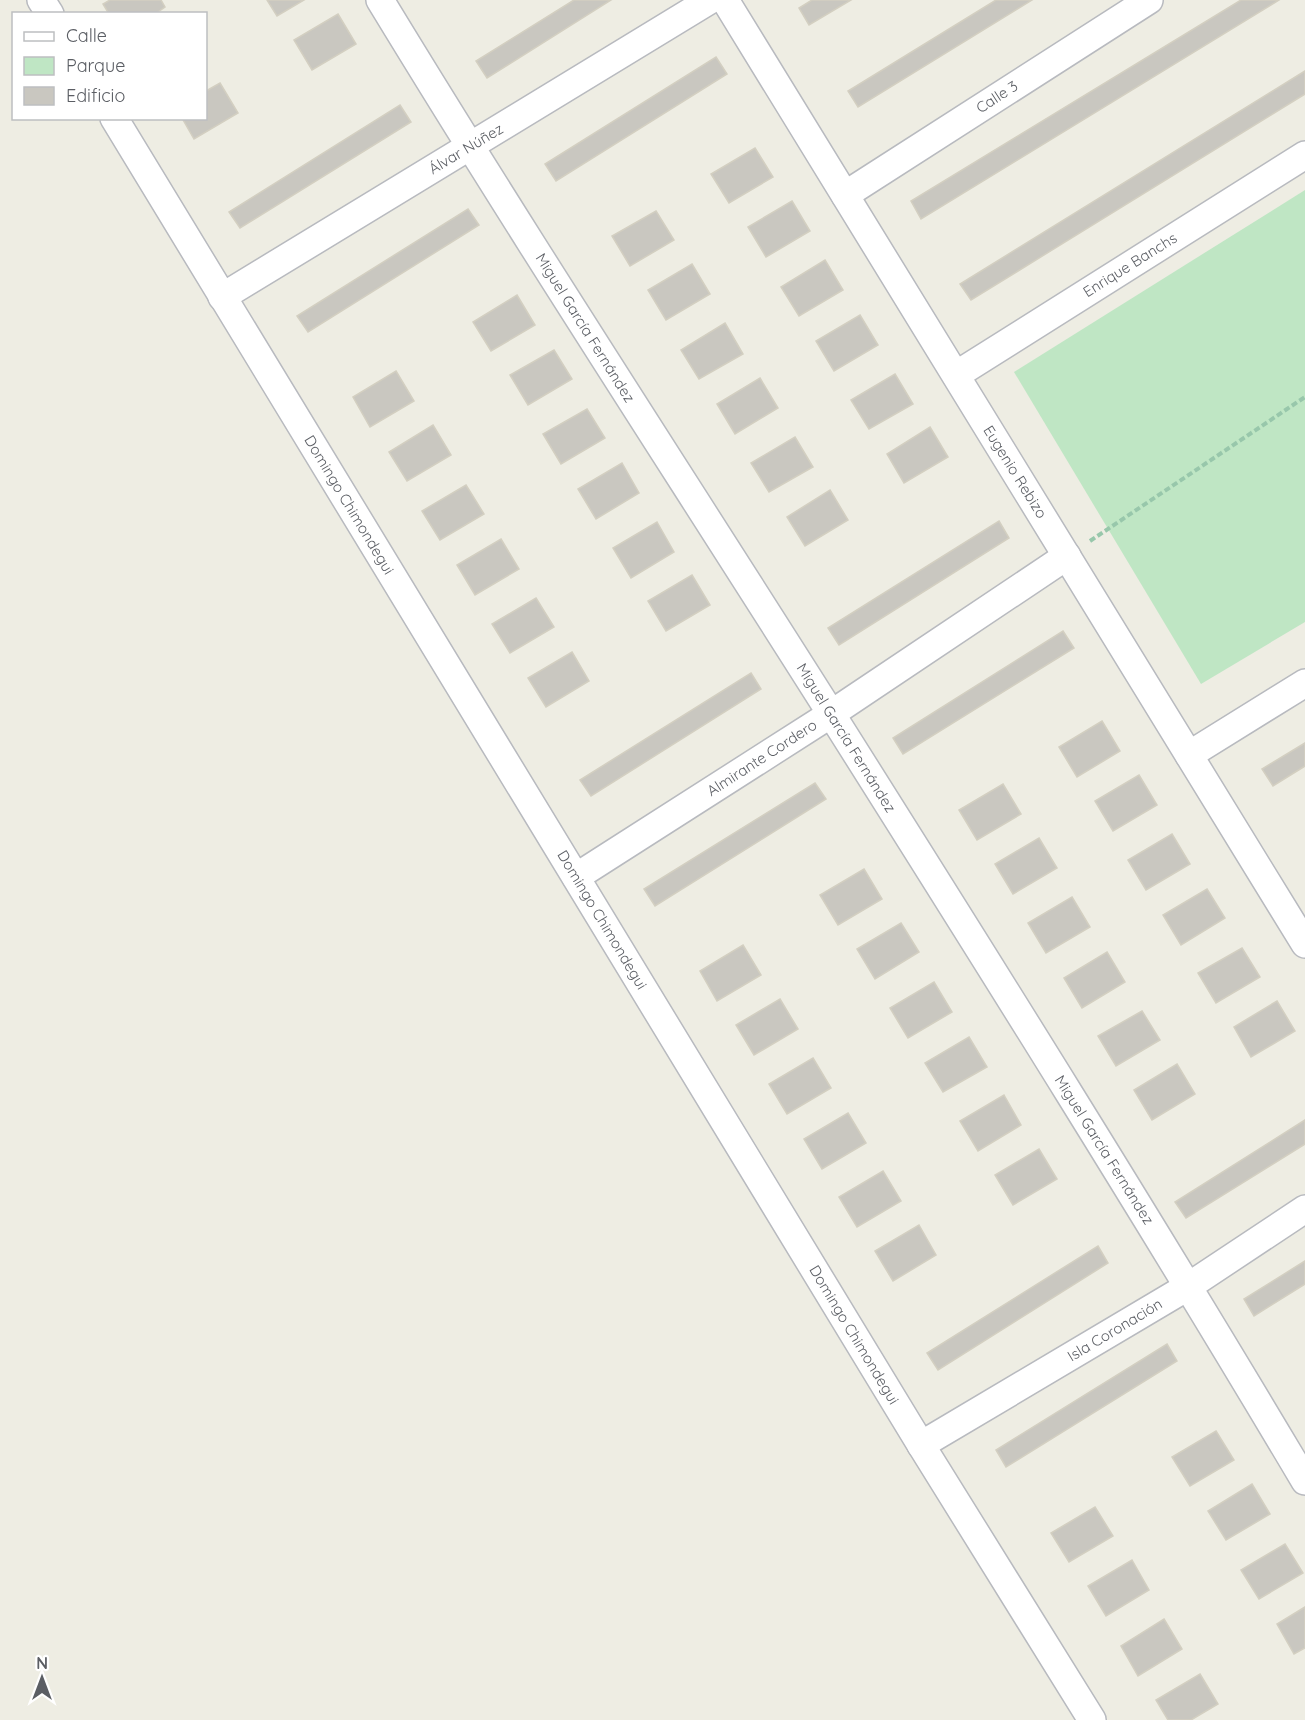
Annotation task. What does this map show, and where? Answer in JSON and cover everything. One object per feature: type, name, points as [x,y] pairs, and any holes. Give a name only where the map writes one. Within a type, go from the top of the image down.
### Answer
[{"type":"street","name":"Miguel García Fernández","points":[[380,0],[470,147],[831,714],[1189,1286],[1305,1481]]},
{"type":"street","name":"Álvar Núñez","points":[[222,297],[710,0]]},
{"type":"street","name":"Eugenio Rebizo","points":[[725,0],[1305,944]]},
{"type":"street","name":"Calle 3","points":[[845,195],[1149,0]]},
{"type":"street","name":"Domingo Chimondegui","points":[[115,120],[921,1444],[1092,1720]]},
{"type":"street","name":"Enrique Banchs","points":[[956,375],[1305,155]]},
{"type":"street","name":"Almirante Cordero","points":[[576,877],[831,714],[1067,556]]},
{"type":"street","points":[[1189,755],[1305,683]]},
{"type":"street","name":"Isla Coronación","points":[[921,1444],[1189,1286],[1305,1209]]},
{"type":"path","points":[[1067,556],[1305,397]]},
{"type":"green space","points":[[1305,190],[1305,622],[1201,684],[1014,372]]},
{"type":"building","points":[[110,0],[161,0],[165,7],[158,12],[108,12],[103,4]]},
{"type":"building","points":[[267,0],[304,0],[277,16]]},
{"type":"building","points":[[574,0],[611,0],[487,78],[476,61]]},
{"type":"building","points":[[812,0],[851,0],[809,25],[799,8]]},
{"type":"building","points":[[996,0],[1032,0],[858,107],[848,91]]},
{"type":"building","points":[[1241,0],[1279,0],[921,219],[911,201]]},
{"type":"building","points":[[338,14],[356,44],[312,70],[294,40]]},
{"type":"building","points":[[716,57],[727,74],[556,181],[545,164]]},
{"type":"building","points":[[1305,71],[1305,94],[971,300],[960,284]]},
{"type":"building","points":[[220,83],[238,113],[194,139],[183,120],[207,120],[207,90]]},
{"type":"building","points":[[400,105],[411,122],[240,228],[229,212]]},
{"type":"building","points":[[755,148],[773,177],[729,203],[711,174]]},
{"type":"building","points":[[792,201],[810,231],[766,257],[748,227]]},
{"type":"building","points":[[468,209],[479,225],[308,332],[297,316]]},
{"type":"building","points":[[656,211],[674,240],[630,266],[612,236]]},
{"type":"building","points":[[825,260],[843,290],[799,316],[781,287]]},
{"type":"building","points":[[692,264],[710,294],[666,320],[648,290]]},
{"type":"building","points":[[517,295],[535,325],[491,351],[473,322]]},
{"type":"building","points":[[860,315],[878,345],[834,371],[816,341]]},
{"type":"building","points":[[725,323],[743,354],[699,379],[681,350]]},
{"type":"building","points":[[554,350],[572,379],[528,405],[510,375]]},
{"type":"building","points":[[396,371],[414,401],[370,427],[353,397]]},
{"type":"building","points":[[895,374],[913,404],[869,429],[851,400]]},
{"type":"building","points":[[760,378],[778,408],[735,434],[717,404]]},
{"type":"building","points":[[587,409],[605,438],[561,464],[543,434]]},
{"type":"building","points":[[433,425],[451,455],[407,481],[389,452]]},
{"type":"building","points":[[930,427],[948,457],[904,483],[887,454]]},
{"type":"building","points":[[795,437],[813,467],[769,492],[751,463]]},
{"type":"building","points":[[622,463],[639,493],[596,519],[578,489]]},
{"type":"building","points":[[466,485],[484,514],[440,540],[422,511]]},
{"type":"building","points":[[830,490],[848,520],[805,546],[787,517]]},
{"type":"building","points":[[999,521],[1009,538],[839,645],[828,628]]},
{"type":"building","points":[[657,522],[674,552],[631,578],[613,548]]},
{"type":"building","points":[[501,539],[519,569],[475,595],[457,565]]},
{"type":"building","points":[[692,575],[710,605],[666,631],[648,601]]},
{"type":"building","points":[[536,598],[554,627],[510,653],[492,624]]},
{"type":"building","points":[[1063,631],[1074,648],[903,754],[893,738]]},
{"type":"building","points":[[572,652],[589,681],[546,707],[528,678]]},
{"type":"building","points":[[751,673],[761,689],[591,796],[580,780]]},
{"type":"building","points":[[1102,721],[1120,751],[1077,777],[1059,747]]},
{"type":"building","points":[[1305,743],[1305,766],[1273,786],[1262,769]]},
{"type":"building","points":[[1139,775],[1157,805],[1113,831],[1095,801]]},
{"type":"building","points":[[815,783],[826,799],[655,906],[644,889]]},
{"type":"building","points":[[1003,784],[1021,814],[977,840],[959,810]]},
{"type":"building","points":[[1172,834],[1190,864],[1146,890],[1128,860]]},
{"type":"building","points":[[1039,838],[1057,868],[1013,894],[995,864]]},
{"type":"building","points":[[864,869],[882,899],[838,925],[820,895]]},
{"type":"building","points":[[1207,889],[1225,918],[1181,945],[1163,915]]},
{"type":"building","points":[[1072,897],[1090,927],[1046,953],[1028,923]]},
{"type":"building","points":[[901,923],[919,952],[875,979],[857,949]]},
{"type":"building","points":[[743,945],[761,975],[717,1001],[700,971]]},
{"type":"building","points":[[1242,948],[1260,977],[1216,1003],[1198,973]]},
{"type":"building","points":[[1107,952],[1125,982],[1082,1008],[1064,978]]},
{"type":"building","points":[[934,982],[952,1012],[908,1038],[890,1008]]},
{"type":"building","points":[[780,999],[798,1029],[754,1055],[736,1025]]},
{"type":"building","points":[[1277,1001],[1295,1031],[1251,1057],[1234,1027]]},
{"type":"building","points":[[1142,1011],[1160,1040],[1116,1066],[1098,1036]]},
{"type":"building","points":[[969,1037],[987,1067],[943,1092],[925,1063]]},
{"type":"building","points":[[813,1058],[831,1088],[787,1114],[769,1084]]},
{"type":"building","points":[[1177,1064],[1195,1094],[1152,1120],[1134,1090]]},
{"type":"building","points":[[1004,1095],[1021,1125],[978,1151],[960,1121]]},
{"type":"building","points":[[848,1113],[866,1143],[822,1169],[804,1139]]},
{"type":"building","points":[[1305,1120],[1305,1144],[1186,1218],[1175,1202]]},
{"type":"building","points":[[1039,1149],[1057,1179],[1013,1205],[995,1175]]},
{"type":"building","points":[[883,1171],[901,1201],[857,1227],[839,1197]]},
{"type":"building","points":[[919,1225],[936,1255],[893,1281],[875,1251]]},
{"type":"building","points":[[1098,1246],[1108,1263],[938,1370],[927,1353]]},
{"type":"building","points":[[1305,1261],[1305,1284],[1254,1316],[1244,1299]]},
{"type":"building","points":[[1167,1344],[1177,1361],[1006,1467],[996,1450]]},
{"type":"building","points":[[1216,1431],[1234,1460],[1190,1486],[1172,1457]]},
{"type":"building","points":[[1252,1484],[1270,1514],[1226,1540],[1208,1511]]},
{"type":"building","points":[[1095,1507],[1113,1536],[1069,1562],[1051,1533]]},
{"type":"building","points":[[1285,1544],[1303,1573],[1259,1599],[1241,1570]]},
{"type":"building","points":[[1132,1560],[1149,1590],[1106,1616],[1088,1586]]},
{"type":"building","points":[[1305,1607],[1305,1648],[1294,1654],[1277,1624]]},
{"type":"building","points":[[1164,1619],[1182,1649],[1138,1676],[1121,1646]]},
{"type":"building","points":[[1200,1674],[1218,1704],[1191,1720],[1168,1720],[1156,1700]]}]
